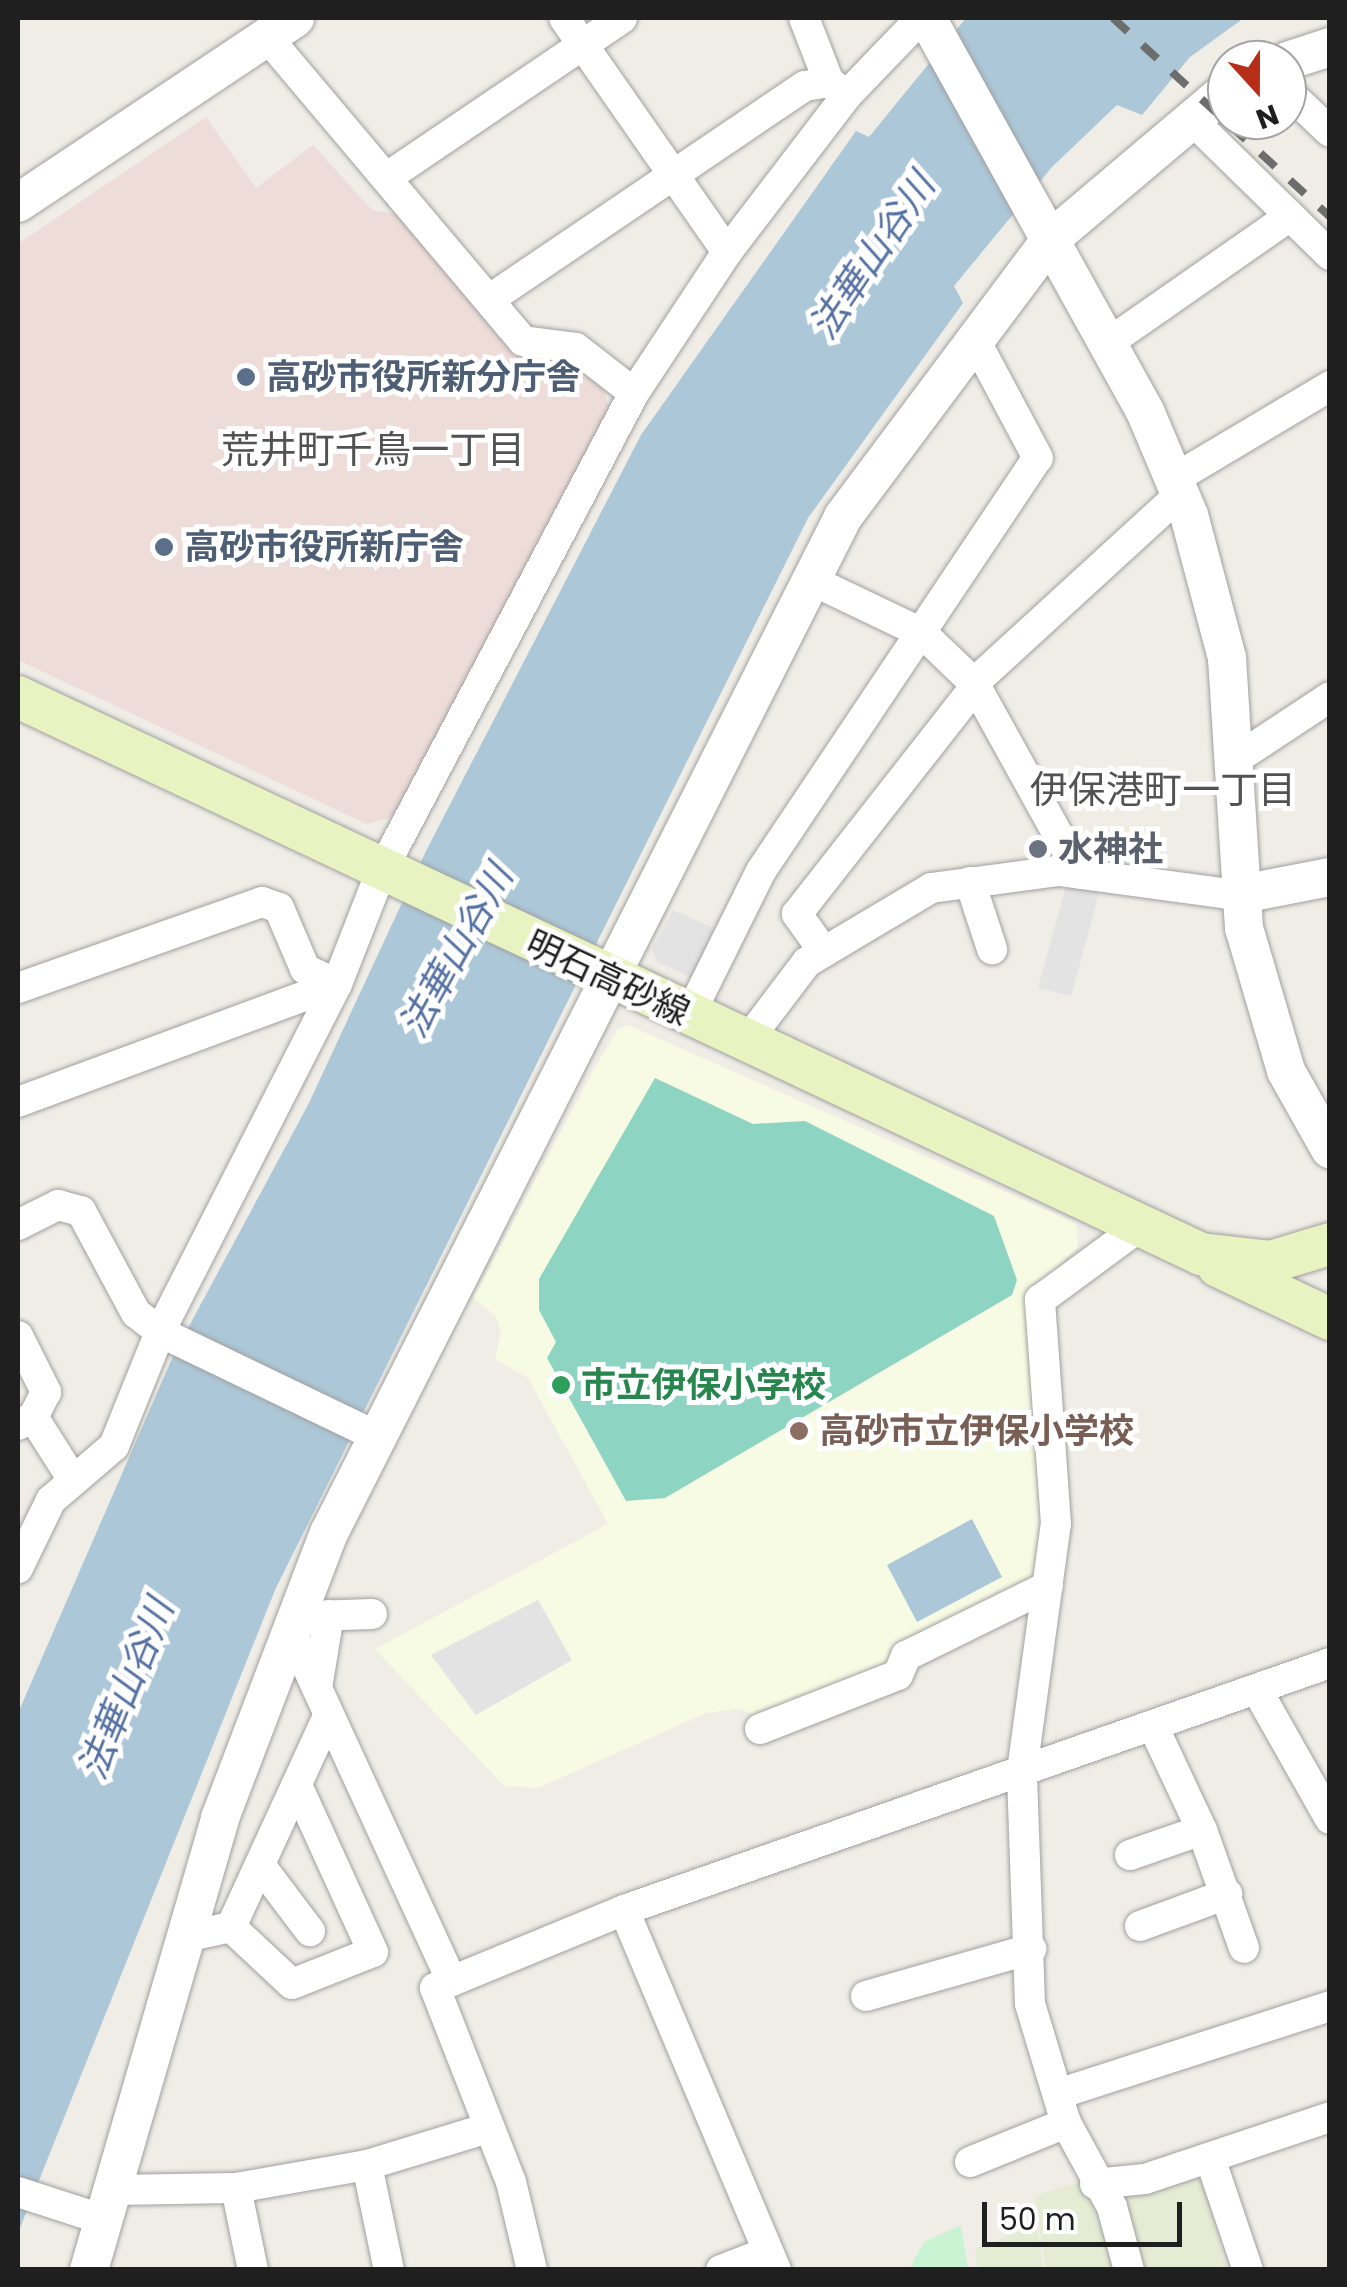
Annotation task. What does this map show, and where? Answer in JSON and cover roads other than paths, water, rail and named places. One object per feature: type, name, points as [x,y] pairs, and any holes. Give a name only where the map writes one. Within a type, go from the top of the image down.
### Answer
[{"type":"main road","name":"明石高砂線","points":[[18,697],[392,877],[1201,1254],[1330,1320]]},
{"type":"main road","name":"明石高砂線","points":[[1270,1262],[1330,1244]]},
{"type":"main road","name":"明石高砂線","points":[[1201,1254],[1270,1262],[1330,1275]]},
{"type":"street","points":[[564,18],[726,252]]},
{"type":"street","points":[[386,178],[622,18]]},
{"type":"street","points":[[804,18],[838,89]]},
{"type":"street","points":[[18,1568],[51,1500],[72,1480],[88,1475],[114,1446],[160,1332],[634,394],[838,89],[910,22],[1052,238],[1177,487],[1212,582],[1227,658],[1237,895],[1264,1010],[1286,1071],[1330,1149]]},
{"type":"street","points":[[18,203],[281,27],[386,178],[524,341],[576,348],[634,394]]},
{"type":"street","points":[[490,299],[805,86],[838,89]]},
{"type":"street","points":[[89,2270],[220,1818],[308,1623],[374,1435],[601,975],[842,517],[1052,238],[1207,105]]},
{"type":"street","points":[[1307,110],[1330,132]]},
{"type":"street","points":[[1190,118],[1330,255]]},
{"type":"street","points":[[1108,343],[1290,216]]},
{"type":"street","points":[[690,1016],[761,871],[1038,458],[975,340]]},
{"type":"street","points":[[824,952],[797,914],[975,685],[1177,487],[1330,386]]},
{"type":"street","points":[[811,580],[922,633],[975,685],[1080,874]]},
{"type":"street","points":[[1233,761],[1330,697]]},
{"type":"street","points":[[748,1041],[807,962],[931,888],[1080,874],[1237,895],[1330,877]]},
{"type":"street","points":[[970,882],[992,949]]},
{"type":"street","points":[[18,988],[262,902],[278,908],[305,969],[338,984]]},
{"type":"street","points":[[18,1102],[338,984]]},
{"type":"street","points":[[18,1224],[58,1205],[81,1211],[136,1313],[160,1332],[374,1435]]},
{"type":"street","points":[[1130,2270],[1112,2207],[1095,2184],[1062,2108],[1030,2004],[1022,1772],[1056,1524],[1040,1300],[1139,1227]]},
{"type":"street","points":[[18,1336],[46,1392],[25,1421],[72,1480]]},
{"type":"street","points":[[760,1728],[898,1675],[906,1656],[1048,1586]]},
{"type":"street","points":[[308,1623],[372,1614]]},
{"type":"street","points":[[308,1623],[323,1701],[452,1981]]},
{"type":"street","points":[[231,1927],[297,1784],[323,1701],[308,1623]]},
{"type":"street","points":[[532,2270],[511,2182],[435,1988],[624,1910],[1330,1662]]},
{"type":"street","points":[[1258,1690],[1330,1819]]},
{"type":"street","points":[[1153,1726],[1202,1830],[1244,1948]]},
{"type":"street","points":[[231,1927],[292,1984],[373,1952],[297,1784]]},
{"type":"street","points":[[1130,1854],[1202,1830]]},
{"type":"street","points":[[260,1864],[310,1931]]},
{"type":"street","points":[[1140,1926],[1227,1894]]},
{"type":"street","points":[[624,1910],[772,2260],[721,2270]]},
{"type":"street","points":[[186,1937],[231,1927]]},
{"type":"street","points":[[866,1996],[1031,1949]]},
{"type":"street","points":[[970,2162],[1062,2108],[1330,2006]]},
{"type":"street","points":[[1095,2184],[1145,2178],[1326,2126]]},
{"type":"street","points":[[18,2192],[108,2205],[236,2188],[367,2165],[488,2128]]},
{"type":"street","points":[[1210,2158],[1244,2242],[1248,2270]]},
{"type":"street","points":[[367,2165],[390,2270]]},
{"type":"street","points":[[236,2188],[253,2270]]},
{"type":"water","name":"法華山谷川","points":[[966,18],[1244,18],[1214,40],[1207,40],[1207,45],[1190,57],[1142,115],[1117,105],[1052,167],[954,286],[963,303],[808,518],[275,1590],[18,2233],[18,1713],[174,1354],[308,1105],[426,851],[641,435],[856,131],[869,137]]},
{"type":"water","points":[[972,1519],[1002,1577],[917,1622],[887,1565]]},
{"type":"railway","points":[[1113,18],[1330,217]]},
{"type":"place","name":"高砂市役所新分庁舎","points":[[246,377]]},
{"type":"place","name":"高砂市役所新庁舎","points":[[164,547]]},
{"type":"place","name":"水神社","points":[[1038,849]]},
{"type":"place","name":"市立伊保小学校","points":[[561,1385]]},
{"type":"place","name":"高砂市立伊保小学校","points":[[799,1431]]},
{"type":"district","name":"荒井町千鳥一丁目","points":[[373,450]]},
{"type":"district","name":"伊保港町一丁目","points":[[1163,790]]}]
